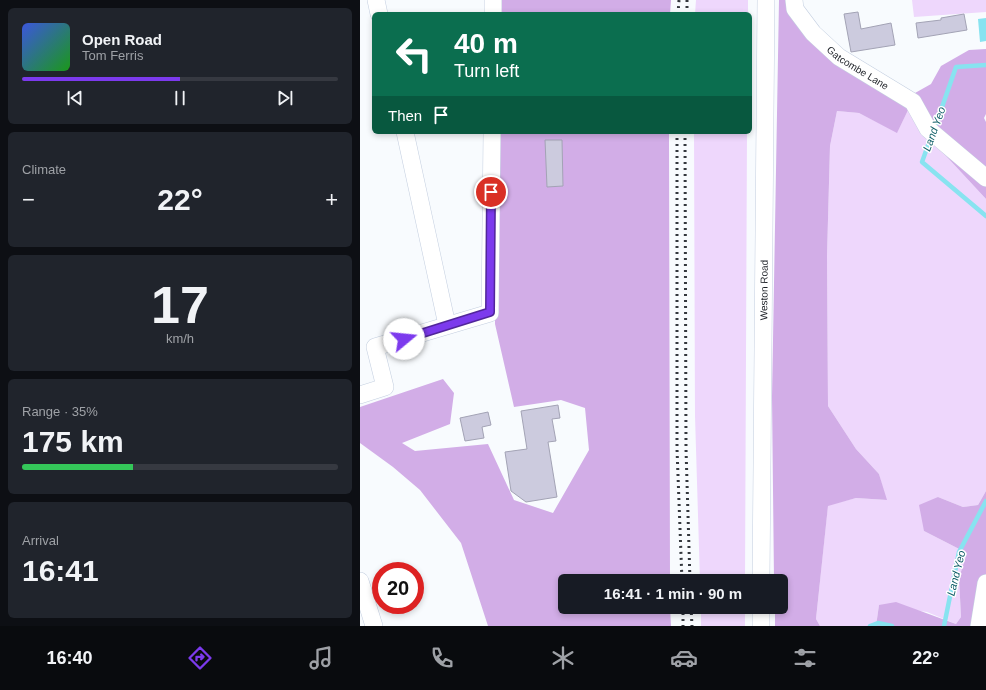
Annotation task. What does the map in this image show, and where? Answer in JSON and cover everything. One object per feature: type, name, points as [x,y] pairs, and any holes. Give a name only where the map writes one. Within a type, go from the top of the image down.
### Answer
[{"type":"street","points":[[376,0],[379,12]]},
{"type":"street","points":[[492,12],[493,0]]},
{"type":"street","name":"Weston Road","points":[[761,574],[766,0]]},
{"type":"street","name":"Gatcombe Lane","points":[[794,0],[795,9],[813,33],[839,57],[913,102],[932,133],[986,178]]},
{"type":"street","points":[[405,134],[447,326]]},
{"type":"street","points":[[360,395],[385,387],[375,347],[490,312],[492,134]]},
{"type":"street","points":[[360,581],[374,626]]},
{"type":"street","points":[[979,626],[986,583]]},
{"type":"street","points":[[761,614],[761,626]]},
{"type":"shaded area","points":[[494,0],[671,0],[670,12],[494,12]]},
{"type":"shaded area","points":[[696,0],[748,0],[748,12],[695,12]]},
{"type":"shaded area","points":[[779,0],[786,0],[791,12],[910,106],[897,133],[859,113],[837,111],[830,146],[827,256],[828,406],[856,449],[879,474],[887,500],[856,498],[828,506],[816,619],[820,626],[775,626],[775,614],[788,614],[788,574],[774,574],[772,397]]},
{"type":"shaded area","points":[[912,0],[986,0],[986,12],[914,17]]},
{"type":"shaded area","points":[[986,49],[986,114],[984,118],[986,122],[986,199],[934,143],[916,115],[915,93],[931,84],[941,66],[969,50]]},
{"type":"shaded area","points":[[910,106],[934,143],[986,199],[986,491],[978,505],[963,507],[938,497],[924,531],[967,553],[959,578],[961,617],[956,624],[927,612],[879,605],[876,626],[820,626],[816,619],[828,505],[856,498],[886,500],[879,474],[856,449],[828,406],[827,256],[830,146],[837,111],[859,113],[897,132]]},
{"type":"shaded area","points":[[494,134],[669,134],[670,574],[558,574],[558,614],[670,614],[671,626],[488,626],[461,543],[420,490],[393,467],[360,443],[360,407],[443,379],[454,393],[450,424],[402,443],[415,451],[488,444],[514,500],[553,513],[589,450],[585,408],[561,400],[514,407],[495,324]]},
{"type":"shaded area","points":[[694,134],[747,134],[745,574],[700,574],[695,416]]},
{"type":"shaded area","points":[[986,491],[986,586],[972,626],[876,626],[879,605],[896,602],[956,624],[961,617],[959,578],[967,553],[924,531],[919,505],[938,497],[963,507],[978,505]]},
{"type":"shaded area","points":[[701,614],[745,614],[745,626],[701,626]]},
{"type":"water","points":[[986,18],[986,41],[980,42],[978,19]]},
{"type":"building","points":[[858,12],[861,29],[891,23],[895,45],[851,52],[844,14]]},
{"type":"building","points":[[964,14],[967,30],[918,38],[916,23],[941,20],[941,18]]},
{"type":"building","points":[[545,140],[562,140],[563,186],[547,187]]},
{"type":"building","points":[[558,405],[560,418],[552,419],[556,441],[548,442],[557,497],[526,502],[511,491],[505,452],[527,449],[521,411]]},
{"type":"building","points":[[488,412],[491,425],[482,427],[484,438],[465,441],[460,418]]},
{"type":"waterway","name":"Land Yeo","points":[[934,130],[956,67],[986,65]]},
{"type":"waterway","name":"Land Yeo","points":[[931,137],[922,162],[986,216]]},
{"type":"waterway","name":"Land Yeo","points":[[944,626],[959,552],[986,501]]},
{"type":"waterway","name":"Land Yeo","points":[[870,626],[878,623],[892,626]]},
{"type":"railway","points":[[678,12],[679,0]]},
{"type":"railway","points":[[687,0],[687,12]]},
{"type":"railway","points":[[677,134],[677,449],[682,574]]},
{"type":"railway","points":[[685,134],[686,449],[690,574]]},
{"type":"railway","points":[[683,614],[683,626]]},
{"type":"railway","points":[[691,614],[692,626]]},
{"type":"route","points":[[404,339],[490,312],[491,192]]}]
